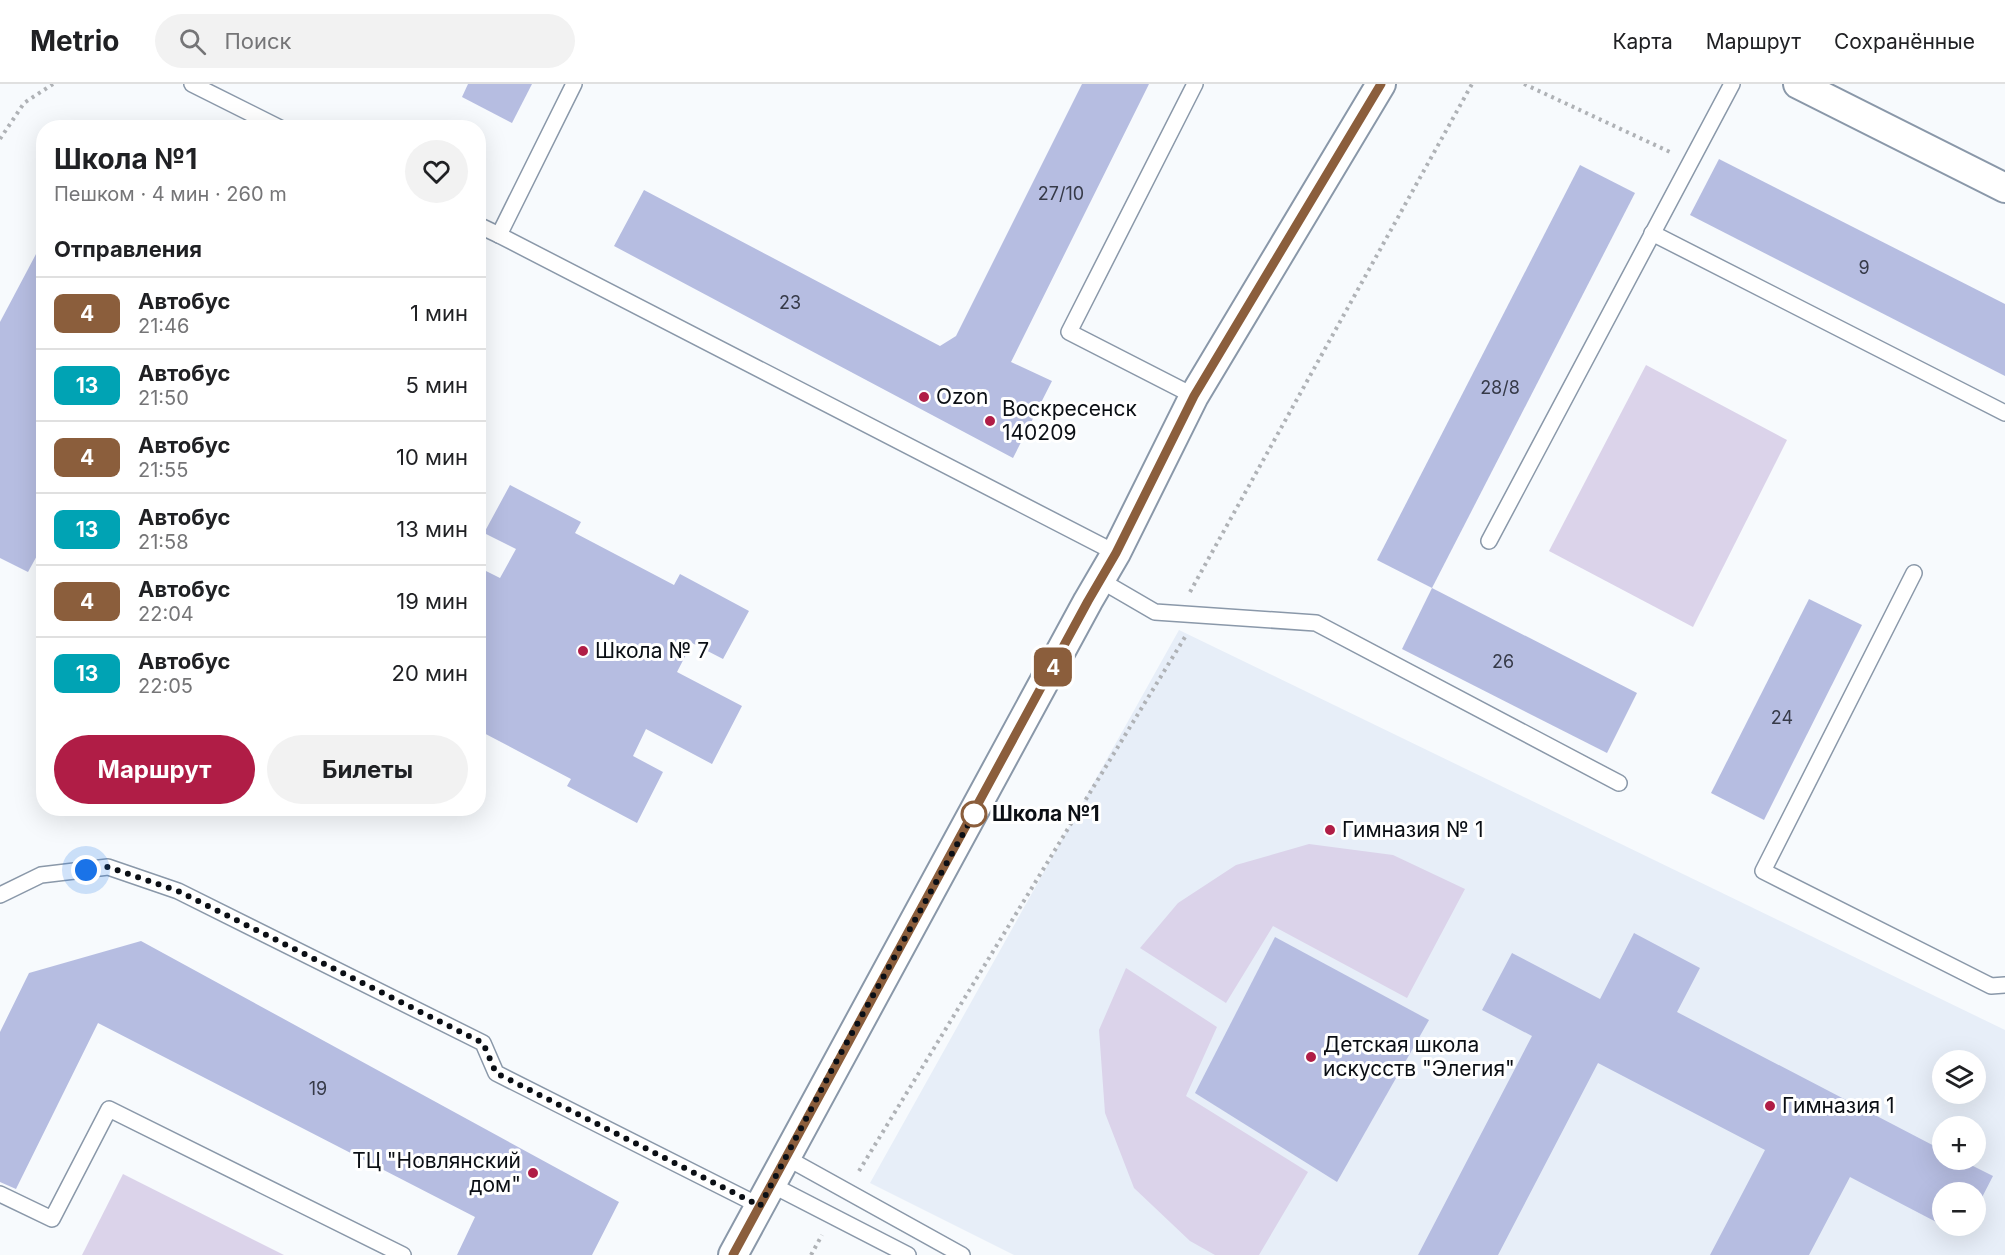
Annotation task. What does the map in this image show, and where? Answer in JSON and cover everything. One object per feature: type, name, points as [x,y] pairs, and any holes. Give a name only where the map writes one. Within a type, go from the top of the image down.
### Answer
[{"type":"street","points":[[733,1255],[787,1158],[836,1062],[1116,553],[1194,396],[1381,84]]},
{"type":"street","points":[[1798,84],[2005,188]]},
{"type":"lane","points":[[192,84],[264,120]]},
{"type":"lane","points":[[499,235],[574,84]]},
{"type":"lane","points":[[1194,396],[1069,332],[1196,84]]},
{"type":"lane","points":[[1489,541],[1732,84]]},
{"type":"lane","points":[[486,229],[1116,553]]},
{"type":"lane","points":[[1652,232],[2005,413]]},
{"type":"lane","points":[[1914,573],[1763,871],[1991,986],[2005,985]]},
{"type":"lane","points":[[1100,580],[1155,612],[1316,623],[1619,783]]},
{"type":"lane","points":[[0,895],[41,874],[108,867],[178,891],[483,1043],[496,1073],[766,1196],[834,1215],[908,1255]]},
{"type":"lane","points":[[0,1194],[52,1219],[109,1108],[403,1255]]},
{"type":"lane","points":[[787,1158],[962,1255]]},
{"type":"path","points":[[0,139],[24,103],[53,84]]},
{"type":"path","points":[[846,1191],[1189,631],[1178,614],[1472,84]]},
{"type":"path","points":[[1524,84],[1690,162]]},
{"type":"path","points":[[811,1255],[834,1215]]},
{"type":"shaded area","points":[[1646,365],[1787,440],[1693,627],[1549,551]]},
{"type":"shaded area","name":"Гимназия № 1","points":[[1179,630],[2005,1030],[2005,1255],[1014,1255],[870,1183]]},
{"type":"shaded area","points":[[1309,844],[1393,855],[1465,889],[1407,998],[1273,926],[1226,1003],[1140,948],[1178,903],[1236,865]]},
{"type":"shaded area","points":[[1126,968],[1217,1027],[1186,1096],[1308,1172],[1259,1255],[1215,1255],[1190,1241],[1134,1188],[1105,1113],[1099,1030]]},
{"type":"shaded area","points":[[123,1174],[284,1255],[82,1255]]},
{"type":"building","points":[[468,84],[532,84],[512,123],[462,97]]},
{"type":"building","points":[[1082,84],[1149,84],[1011,362],[1052,381],[1013,458],[614,246],[644,190],[940,346],[956,336]]},
{"type":"building","points":[[1719,159],[2005,304],[2005,376],[1690,215]]},
{"type":"building","points":[[1580,165],[1635,193],[1432,588],[1377,560]]},
{"type":"building","points":[[36,254],[36,558],[28,572],[0,558],[0,322]]},
{"type":"building","name":"Школа № 7","points":[[510,485],[581,522],[575,533],[674,585],[680,574],[749,611],[723,659],[692,643],[677,672],[742,706],[712,764],[646,729],[633,756],[663,772],[637,823],[567,786],[571,779],[486,734],[486,571],[500,578],[516,549],[486,534],[486,529]]},
{"type":"building","points":[[1432,588],[1637,693],[1607,753],[1402,649]]},
{"type":"building","points":[[1809,599],[1862,625],[1764,820],[1711,793]]},
{"type":"building","name":"Гимназия 1","points":[[1634,933],[1700,968],[1677,1012],[1932,1145],[1932,1170],[1981,1170],[1993,1176],[1986,1190],[1986,1182],[1932,1182],[1932,1220],[1850,1177],[1809,1255],[1710,1255],[1765,1150],[1598,1063],[1498,1255],[1418,1255],[1532,1036],[1482,1010],[1512,953],[1600,999]]},
{"type":"building","name":"Детская школа искусств \"Элегия\"","points":[[1275,937],[1429,1020],[1337,1182],[1195,1093]]},
{"type":"building","points":[[141,941],[619,1202],[592,1255],[457,1255],[475,1217],[98,1023],[16,1189],[0,1182],[0,1032],[29,973]]},
{"type":"bus line","name":"4","points":[[733,1255],[836,1062],[1116,553],[1194,396],[1381,84]]},
{"type":"place","name":"Ozon","points":[[924,397]]},
{"type":"place","name":"Воскресенск 140209","points":[[990,421]]},
{"type":"place","name":"Школа № 7","points":[[583,651]]},
{"type":"place","name":"Школа №1","points":[[974,814]]},
{"type":"place","name":"Гимназия № 1","points":[[1330,830]]},
{"type":"place","name":"Детская школа искусств \"Элегия\"","points":[[1311,1057]]},
{"type":"place","name":"Гимназия 1","points":[[1770,1106]]},
{"type":"place","name":"ТЦ \"Новлянский дом\"","points":[[533,1173]]},
{"type":"route","points":[[86,870],[108,867],[178,891],[483,1043],[496,1073],[698,1178],[760,1206],[836,1062],[974,814]]}]
